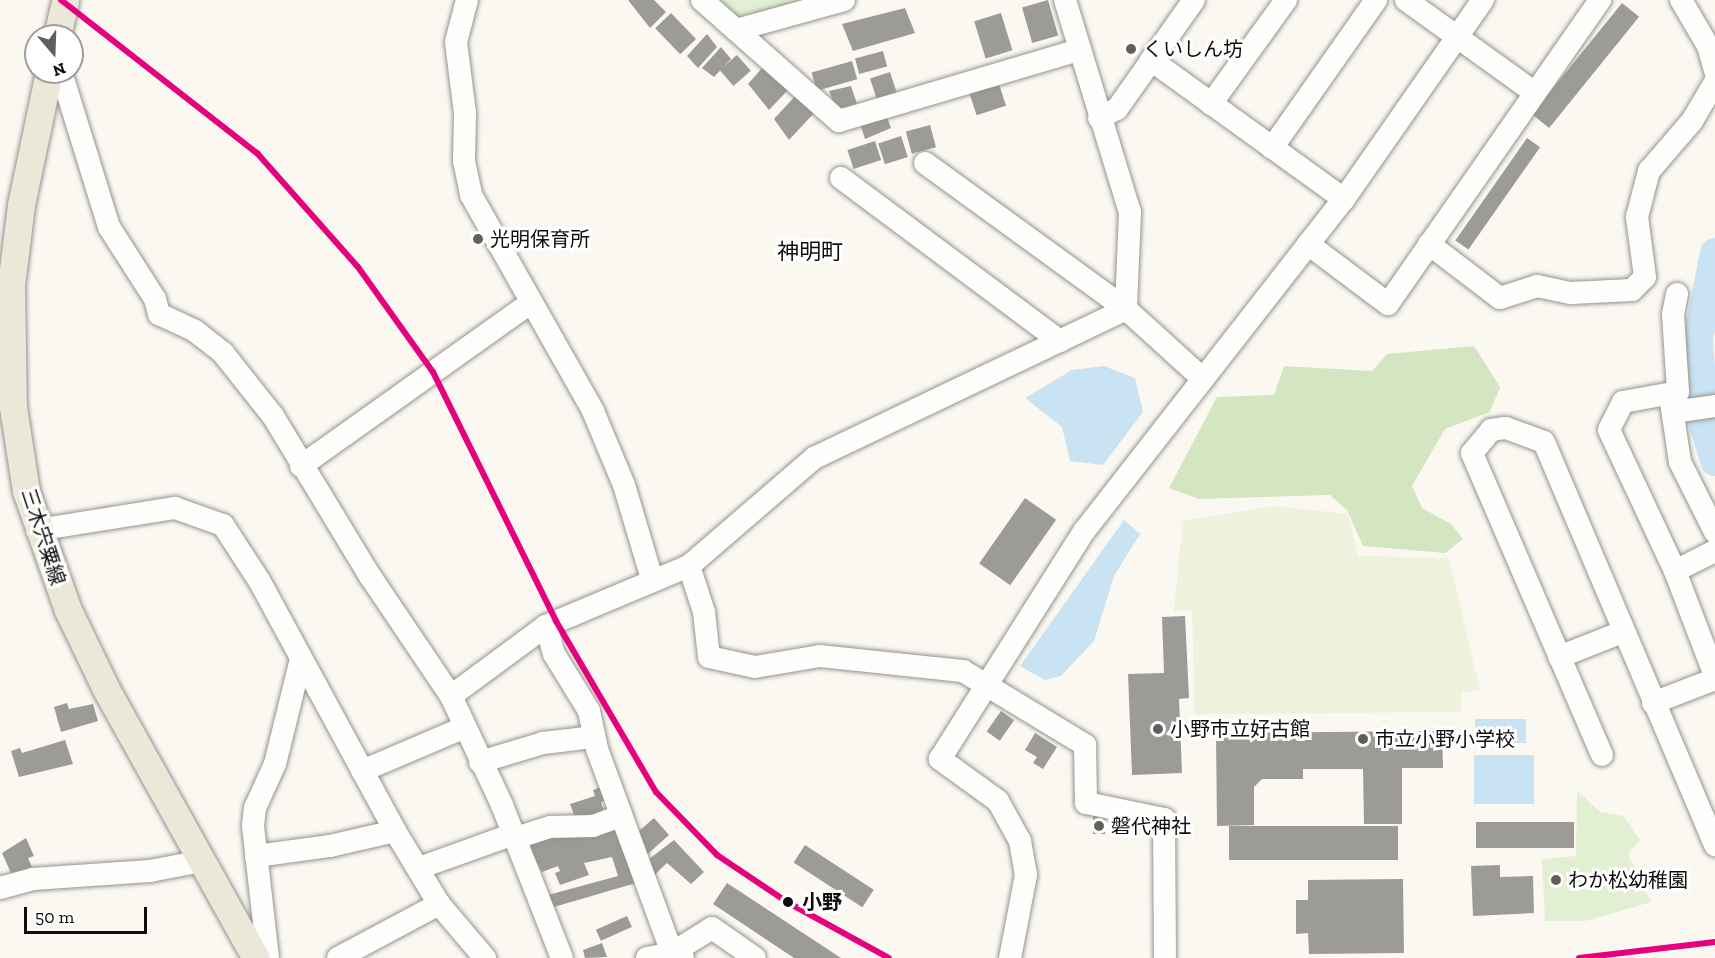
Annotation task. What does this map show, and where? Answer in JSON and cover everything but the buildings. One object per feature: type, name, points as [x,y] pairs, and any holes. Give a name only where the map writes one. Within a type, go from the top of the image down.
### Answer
[{"type":"main road","points":[[60,24],[65,0]]},
{"type":"main road","name":"三木宍粟線","points":[[47,84],[15,242],[10,324],[18,451],[38,530],[68,610],[106,689],[256,958]]},
{"type":"street","points":[[467,0],[456,42],[465,113],[464,161],[471,195],[593,411],[624,485],[652,579]]},
{"type":"street","points":[[702,0],[838,121],[1079,50]]},
{"type":"street","points":[[736,30],[844,0]]},
{"type":"street","points":[[1065,0],[1099,118],[1130,212],[1126,309]]},
{"type":"street","points":[[1099,118],[1118,109],[1194,0]]},
{"type":"street","points":[[1211,104],[1286,0]]},
{"type":"street","points":[[1272,148],[1376,0]]},
{"type":"street","points":[[1406,0],[1535,93]]},
{"type":"street","points":[[1010,958],[1026,884],[1020,841],[998,801],[940,759],[983,686],[1085,530],[1344,199],[1483,0]]},
{"type":"street","points":[[1308,244],[1388,304],[1600,0]]},
{"type":"street","points":[[1681,0],[1712,41],[1715,71]]},
{"type":"street","points":[[1151,60],[1344,199]]},
{"type":"street","points":[[1429,244],[1500,298],[1537,286],[1571,293],[1632,290],[1645,277],[1637,218],[1649,171],[1692,120],[1715,82]]},
{"type":"street","points":[[66,84],[109,227],[155,299],[159,314],[195,331],[223,352],[273,416],[301,466],[451,696],[515,836],[562,958]]},
{"type":"street","points":[[925,164],[1126,309],[1203,379]]},
{"type":"street","points":[[841,178],[1060,341]]},
{"type":"street","points":[[1677,294],[1673,314],[1678,392],[1672,404],[1680,462],[1715,532]]},
{"type":"street","points":[[301,466],[530,303]]},
{"type":"street","points":[[451,696],[546,626],[652,579],[689,566],[814,458],[1126,309]]},
{"type":"street","points":[[1653,703],[1715,677],[1675,571],[1610,430],[1623,402],[1715,405]]},
{"type":"street","points":[[1602,755],[1472,453],[1491,430],[1506,428],[1544,442],[1622,632],[1715,845]]},
{"type":"street","points":[[38,530],[175,508],[223,525],[260,582],[394,831],[419,868],[439,904],[484,958]]},
{"type":"street","points":[[1675,571],[1715,551]]},
{"type":"street","points":[[689,566],[704,612],[709,657],[755,667],[820,656],[897,662],[963,671],[983,686],[1084,745],[1086,803],[1164,819],[1165,958]]},
{"type":"street","points":[[546,626],[554,654],[589,711],[593,737],[620,816],[677,955]]},
{"type":"street","points":[[1559,657],[1622,632]]},
{"type":"street","points":[[268,958],[256,856],[255,808],[275,764],[301,659]]},
{"type":"street","points":[[362,771],[465,727]]},
{"type":"street","points":[[480,762],[543,743],[593,737]]},
{"type":"street","points":[[419,868],[515,836],[550,828],[593,826],[620,816]]},
{"type":"street","points":[[256,856],[330,846],[394,831]]},
{"type":"street","points":[[0,888],[33,879],[150,871],[202,861]]},
{"type":"street","points":[[338,958],[439,904]]},
{"type":"street","points":[[647,958],[677,955],[712,928],[755,958]]},
{"type":"green space","points":[[716,0],[803,0],[737,20]]},
{"type":"green space","points":[[1474,346],[1500,387],[1490,412],[1445,429],[1412,486],[1422,508],[1451,524],[1463,539],[1445,553],[1363,546],[1347,510],[1330,495],[1199,499],[1169,488],[1217,397],[1274,395],[1284,366],[1372,371],[1387,354]]},
{"type":"green space","points":[[1275,506],[1348,514],[1358,556],[1449,558],[1480,691],[1461,692],[1461,712],[1195,714],[1192,610],[1174,611],[1183,521]]},
{"type":"green space","points":[[1577,790],[1600,812],[1623,816],[1640,840],[1628,854],[1651,902],[1585,921],[1545,921],[1542,859],[1576,856]]},
{"type":"water","points":[[1104,366],[1135,378],[1143,412],[1103,465],[1070,461],[1062,427],[1025,398],[1072,370]]},
{"type":"water","points":[[1124,520],[1140,534],[1114,576],[1094,641],[1061,676],[1045,680],[1020,666]]},
{"type":"water","points":[[1475,719],[1526,719],[1526,743],[1475,743]]},
{"type":"water","points":[[1474,755],[1534,755],[1534,804],[1474,804]]},
{"type":"waterway","points":[[1715,253],[1698,339],[1704,424],[1715,461]]},
{"type":"transit line","points":[[61,0],[257,153],[358,267],[433,372],[556,621],[656,792],[717,855],[787,902],[889,958]]},
{"type":"transit line","points":[[1579,958],[1715,942]]},
{"type":"place","name":"くいしん坊","points":[[1131,49]]},
{"type":"place","name":"光明保育所","points":[[478,239]]},
{"type":"place","name":"小野市立好古館","points":[[1158,729]]},
{"type":"place","name":"市立小野小学校","points":[[1363,739]]},
{"type":"place","name":"磐代神社","points":[[1099,826]]},
{"type":"place","name":"わか松幼稚園","points":[[1556,880]]},
{"type":"place","name":"小野","points":[[788,902]]},
{"type":"district","name":"神明町","points":[[810,252]]}]
